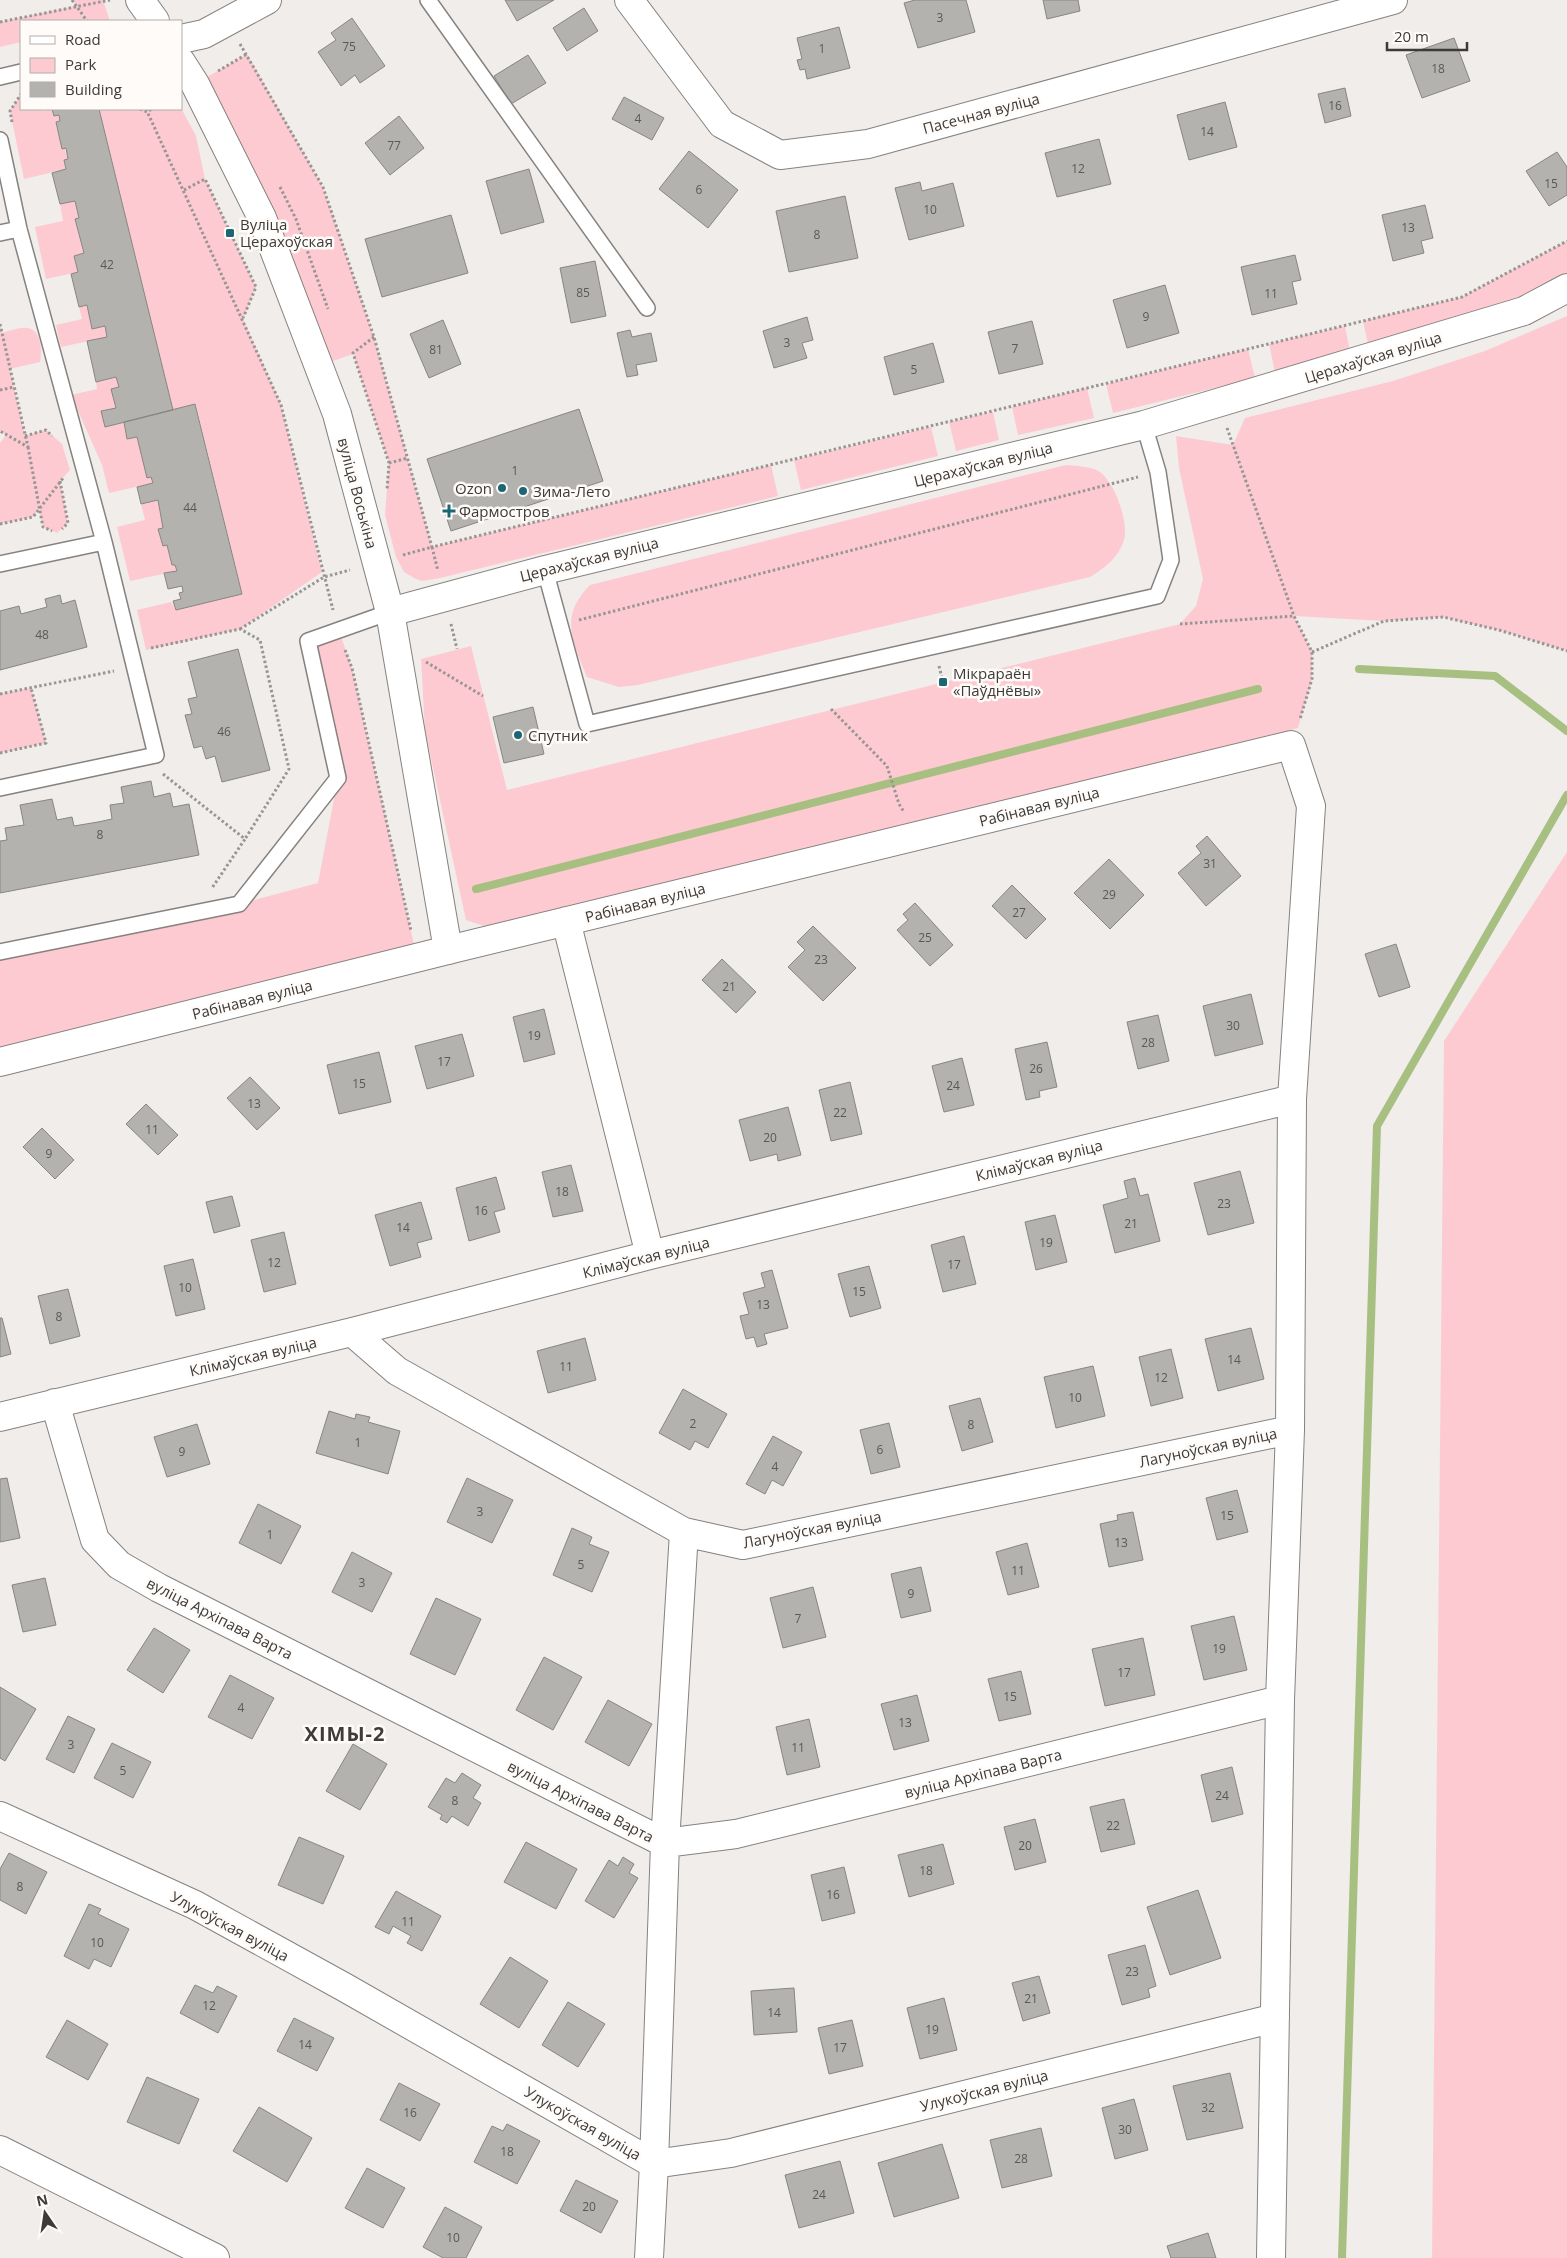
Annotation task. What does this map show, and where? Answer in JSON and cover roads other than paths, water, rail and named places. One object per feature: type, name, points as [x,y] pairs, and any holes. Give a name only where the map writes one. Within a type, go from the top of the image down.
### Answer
[{"type":"street","points":[[140,0],[153,20]]},
{"type":"street","points":[[182,39],[204,34],[267,0]]},
{"type":"street","name":"Пасечная вуліца","points":[[629,0],[722,124],[780,155],[868,144],[1393,0]]},
{"type":"street","name":"вуліца Воськіна","points":[[182,64],[195,84],[262,218],[331,398],[390,612],[448,950]]},
{"type":"street","name":"Церахаўская вуліца","points":[[390,612],[545,570],[1144,425],[1524,311],[1567,288]]},
{"type":"street","name":"Рабінавая вуліца","points":[[0,1062],[566,921],[1292,745],[1311,806],[1292,1099]]},
{"type":"street","points":[[566,921],[650,1255]]},
{"type":"street","points":[[1271,2258],[1280,1700],[1290,1430],[1292,1099]]},
{"type":"street","name":"Клімаўская вуліца","points":[[0,1417],[352,1332],[650,1255],[1292,1099]]},
{"type":"street","name":"Лагуноўская вуліца","points":[[352,1332],[397,1371],[684,1532],[743,1545],[1290,1430]]},
{"type":"street","name":"вуліца Архіпава Варта","points":[[55,1403],[95,1540],[119,1565],[159,1588],[664,1843],[736,1834],[1280,1700]]},
{"type":"street","points":[[648,2258],[654,2164],[664,1843],[684,1532]]},
{"type":"street","name":"Улукоўская вуліца","points":[[0,1816],[195,1905],[344,1987],[654,2164],[731,2153],[1275,2018]]},
{"type":"street","points":[[0,2150],[215,2258]]},
{"type":"lane","points":[[428,0],[647,308]]},
{"type":"lane","points":[[0,77],[20,72]]},
{"type":"lane","points":[[0,140],[19,229],[104,542],[156,755],[0,788]]},
{"type":"lane","points":[[0,233],[19,229]]},
{"type":"lane","points":[[545,570],[587,724],[1157,596],[1171,560],[1158,472],[1144,425]]},
{"type":"lane","points":[[0,564],[104,542]]},
{"type":"lane","points":[[0,952],[239,904],[338,778],[308,640],[339,632],[390,612]]},
{"type":"waterway","points":[[1359,669],[1495,676],[1567,731]]},
{"type":"waterway","points":[[476,889],[1258,689]]},
{"type":"waterway","points":[[1342,2258],[1377,1126],[1567,795]]},
{"type":"place","name":"Вуліца Церахоўская","points":[[230,233]]},
{"type":"place","name":"Ozon","points":[[502,488]]},
{"type":"place","name":"Зима-Лето","points":[[523,491]]},
{"type":"place","name":"Фармостров","points":[[449,511]]},
{"type":"place","name":"Мікрараён «Паўднёвы»","points":[[943,682]]},
{"type":"place","name":"Спутник","points":[[518,735]]},
{"type":"district","name":"ХІМЫ-2","points":[[345,1733]]}]
